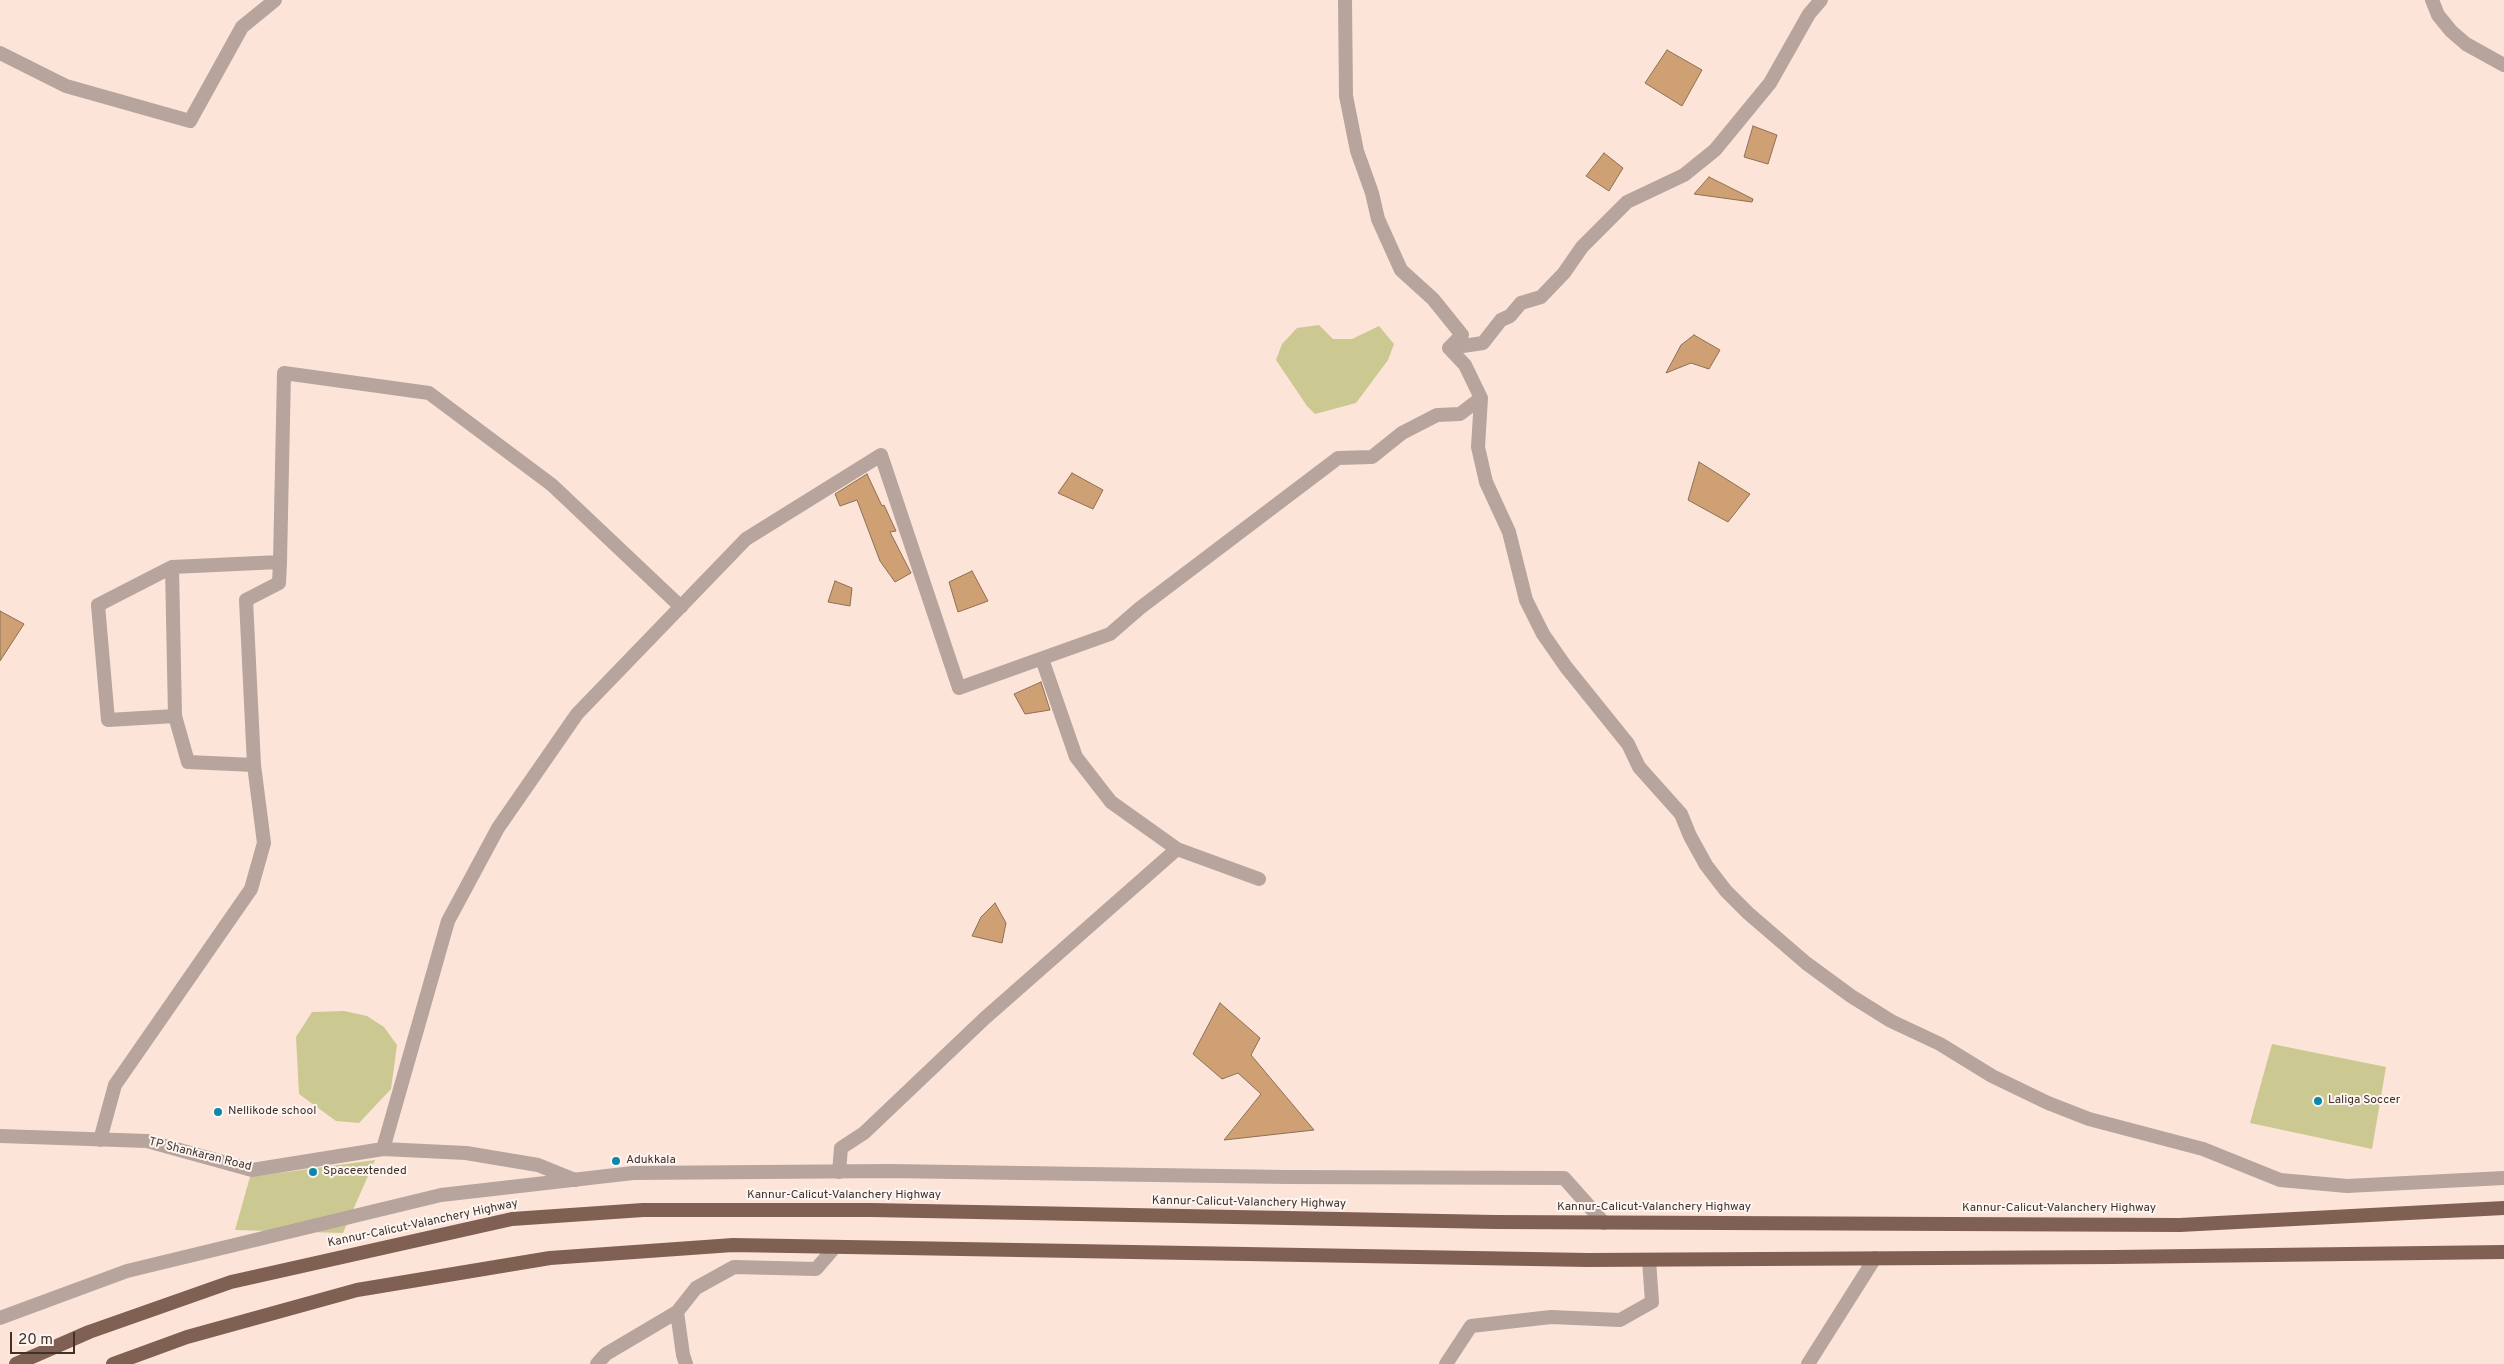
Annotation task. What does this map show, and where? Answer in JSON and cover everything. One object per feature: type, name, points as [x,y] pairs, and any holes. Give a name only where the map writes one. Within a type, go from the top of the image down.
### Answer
[{"type":"highway","name":"Kannur-Calicut-Valanchery Highway","points":[[16,1364],[89,1332],[230,1282],[512,1218],[643,1210],[871,1210],[1604,1223],[2180,1225],[2504,1208]]},
{"type":"highway","points":[[113,1364],[187,1337],[357,1290],[550,1258],[733,1244],[1649,1260],[2504,1252]]},
{"type":"street","points":[[0,53],[66,86],[190,121],[242,27],[274,0]]},
{"type":"street","points":[[1345,0],[1346,96],[1356,151],[1372,192],[1378,220],[1400,270],[1433,299],[1462,335],[1449,348]]},
{"type":"street","points":[[1449,348],[1483,343],[1501,320],[1510,316],[1521,303],[1541,296],[1564,273],[1588,241],[1627,202],[1684,174],[1715,150],[1770,83],[1809,14],[1821,0]]},
{"type":"street","points":[[2432,0],[2438,15],[2451,31],[2466,44],[2504,64]]},
{"type":"street","points":[[1449,348],[1465,365],[1482,398],[1478,447],[1486,482],[1509,532],[1526,600],[1543,634],[1566,667],[1628,744],[1638,767],[1681,814],[1690,836],[1706,865],[1726,891],[1748,913],[1822,975],[1891,1021],[1940,1044],[1992,1076],[2048,1103],[2089,1119],[2203,1149],[2280,1180],[2347,1186],[2504,1178]]},
{"type":"street","points":[[100,1140],[115,1085],[251,889],[264,843],[254,765],[246,600],[279,584],[284,374],[429,394],[552,485],[681,607]]},
{"type":"street","points":[[383,1149],[448,921],[498,828],[577,714],[746,539],[882,455],[959,688],[1110,634],[1140,608],[1338,458],[1372,458],[1402,433],[1437,415],[1460,414],[1482,398]]},
{"type":"street","points":[[175,716],[108,720],[98,605],[172,568],[280,562]]},
{"type":"street","points":[[172,568],[175,716],[188,762],[254,765]]},
{"type":"street","points":[[1042,659],[1076,756],[1111,802],[1177,849],[1260,879]]},
{"type":"street","points":[[839,1172],[841,1148],[864,1133],[984,1018],[1177,849]]},
{"type":"street","name":"TP Shankaran Road","points":[[0,1136],[147,1141],[252,1170],[383,1149],[466,1153],[538,1165],[575,1180]]},
{"type":"street","points":[[0,1318],[127,1271],[441,1195],[633,1173],[839,1172],[1564,1178],[1604,1223]]},
{"type":"street","points":[[597,1364],[606,1354],[677,1312],[696,1288],[734,1267],[816,1269],[836,1247]]},
{"type":"street","points":[[1808,1364],[1875,1258]]},
{"type":"street","points":[[1446,1364],[1470,1326],[1552,1317],[1620,1320],[1652,1302],[1649,1260]]},
{"type":"street","points":[[677,1312],[682,1355],[686,1364]]},
{"type":"shaded area","points":[[1319,325],[1333,339],[1352,339],[1379,326],[1394,344],[1388,360],[1356,403],[1315,414],[1307,406],[1276,360],[1282,344],[1297,328]]},
{"type":"shaded area","points":[[344,1011],[367,1016],[384,1027],[397,1045],[391,1089],[359,1123],[336,1121],[299,1094],[296,1037],[312,1012]]},
{"type":"shaded area","name":"Laliga Soccer","points":[[2272,1044],[2386,1067],[2372,1149],[2250,1123]]},
{"type":"shaded area","points":[[375,1160],[343,1233],[235,1230],[250,1177]]},
{"type":"building","points":[[1667,50],[1702,70],[1682,106],[1645,83]]},
{"type":"building","points":[[1753,126],[1777,135],[1768,164],[1744,157]]},
{"type":"building","points":[[1604,153],[1623,168],[1609,191],[1586,176]]},
{"type":"building","points":[[1709,177],[1753,199],[1752,202],[1694,194]]},
{"type":"building","points":[[1694,335],[1720,350],[1709,369],[1691,363],[1666,373],[1681,345]]},
{"type":"building","points":[[1699,462],[1750,494],[1728,522],[1688,500]]},
{"type":"building","points":[[1072,473],[1103,490],[1093,509],[1058,493]]},
{"type":"building","points":[[867,474],[896,531],[890,532],[911,573],[895,582],[880,561],[857,500],[840,506],[835,494]]},
{"type":"building","points":[[972,571],[988,601],[958,612],[949,582]]},
{"type":"building","points":[[835,581],[852,588],[850,606],[828,602]]},
{"type":"building","points":[[0,611],[24,624],[0,661]]},
{"type":"building","points":[[1041,682],[1050,710],[1025,714],[1014,694]]},
{"type":"building","points":[[995,903],[1006,923],[1002,943],[972,936],[981,917]]},
{"type":"building","points":[[1220,1003],[1260,1038],[1251,1055],[1314,1130],[1224,1140],[1261,1094],[1238,1073],[1222,1079],[1193,1054]]},
{"type":"place","name":"Laliga Soccer","points":[[2318,1101]]},
{"type":"place","name":"Nellikode school","points":[[218,1112]]},
{"type":"place","name":"Adukkala","points":[[616,1161]]},
{"type":"place","name":"Spaceextended","points":[[313,1172]]}]
